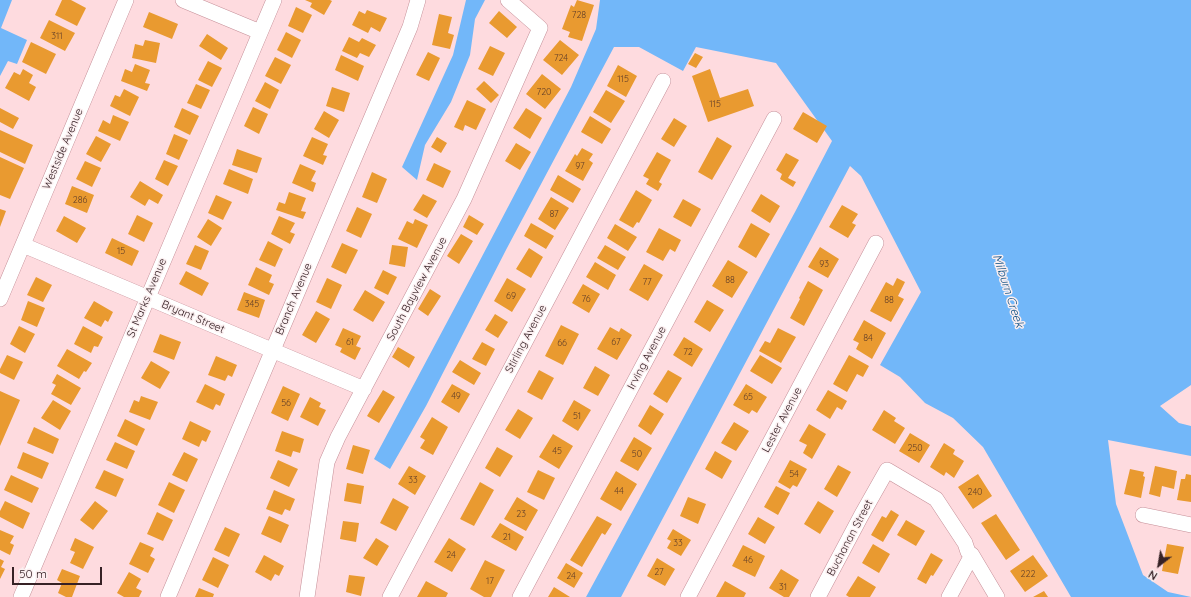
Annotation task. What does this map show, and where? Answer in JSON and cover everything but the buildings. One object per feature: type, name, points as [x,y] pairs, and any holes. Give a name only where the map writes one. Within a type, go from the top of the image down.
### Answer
[{"type":"street","name":"Westside Avenue","points":[[0,299],[126,0]]},
{"type":"street","points":[[183,0],[260,32]]},
{"type":"street","name":"St Marks Avenue","points":[[21,597],[274,0]]},
{"type":"street","name":"Branch Avenue","points":[[168,597],[410,26],[418,0]]},
{"type":"street","name":"South Bayview Avenue","points":[[307,597],[328,462],[338,438],[464,199],[540,28],[508,0]]},
{"type":"street","name":"Stirling Avenue","points":[[390,597],[663,82]]},
{"type":"street","name":"Irving Avenue","points":[[520,597],[774,119]]},
{"type":"street","name":"Lester Avenue","points":[[688,597],[876,243]]},
{"type":"street","name":"Bryant Street","points":[[23,245],[364,390]]},
{"type":"street","name":"Buchanan Street","points":[[818,597],[887,470],[936,499],[965,543],[968,552],[972,555]]},
{"type":"street","points":[[1143,515],[1191,525]]},
{"type":"street","points":[[949,597],[972,555]]},
{"type":"street","points":[[972,555],[997,597]]},
{"type":"water","points":[[0,0],[12,0],[1,28],[27,40],[17,64],[8,61],[0,76]]},
{"type":"water","points":[[466,0],[485,0],[475,19],[470,55],[451,102],[425,145],[417,180],[402,167],[453,55]]},
{"type":"water","name":"Milburn Creek","points":[[600,0],[1191,0],[1191,385],[1160,406],[1179,423],[1191,426],[1191,456],[1108,440],[1116,504],[1143,575],[1168,592],[1191,597],[1071,597],[983,447],[953,418],[925,403],[900,377],[880,365],[921,292],[861,176],[850,166],[621,597],[586,597],[832,141],[776,63],[696,47],[683,71],[639,47],[614,47],[507,248],[426,406],[390,469],[374,459],[571,87],[596,29]]}]
